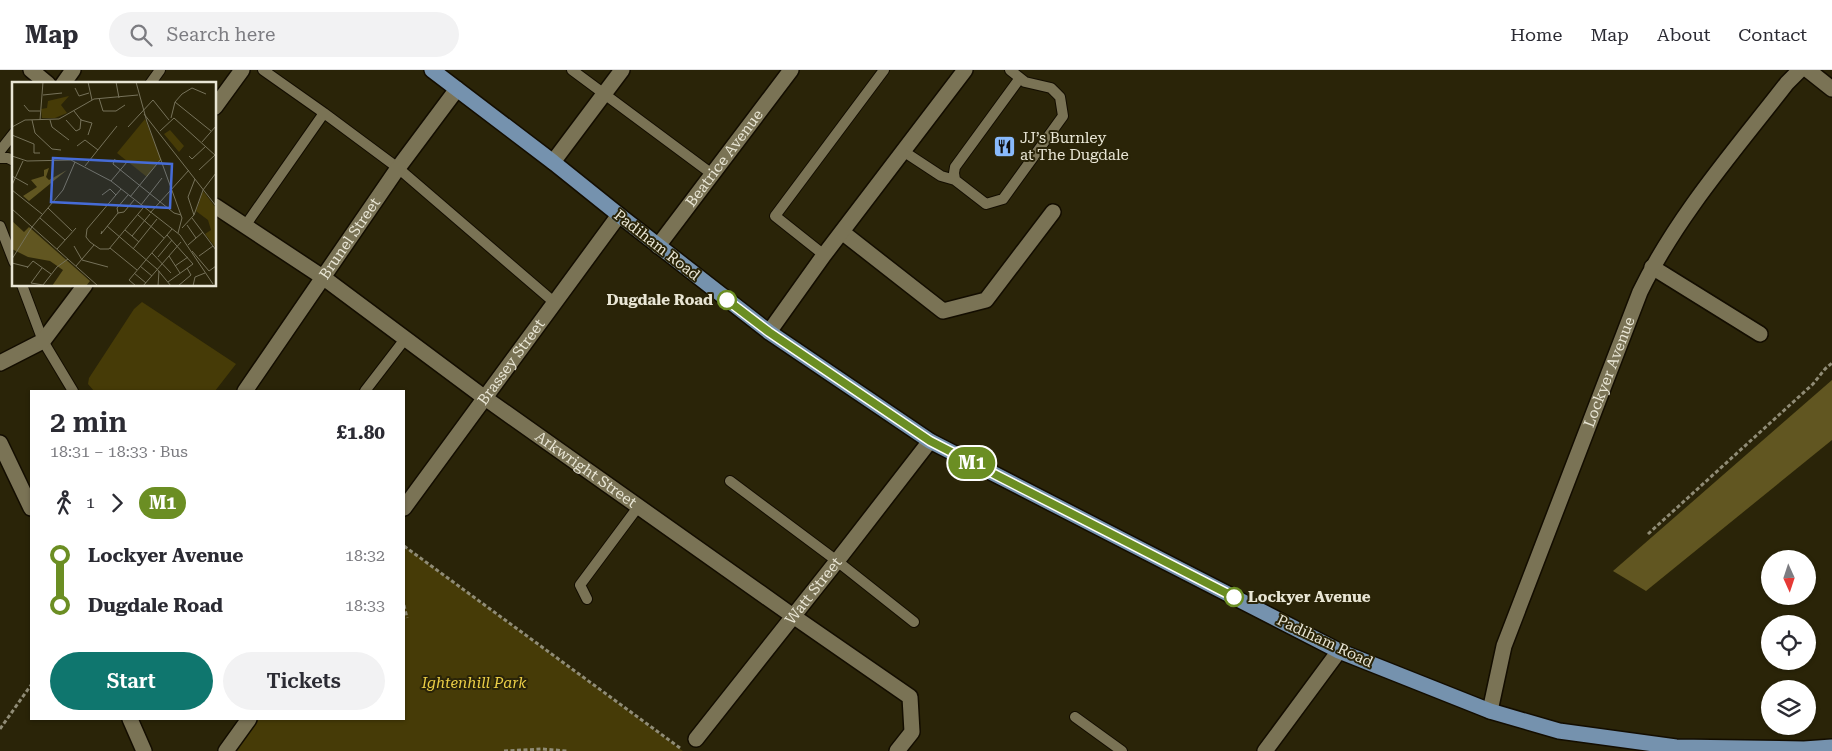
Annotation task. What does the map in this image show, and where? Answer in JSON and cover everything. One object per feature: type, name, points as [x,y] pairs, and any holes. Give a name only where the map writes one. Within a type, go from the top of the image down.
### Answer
[{"type":"main road","name":"Padiham Road","points":[[432,70],[553,162],[769,332],[930,441],[1339,651],[1490,711],[1559,731],[1676,747],[1804,749],[1832,747]]},
{"type":"street","points":[[32,70],[46,82]]},
{"type":"street","points":[[64,82],[73,70]]},
{"type":"street","points":[[216,106],[242,70]]},
{"type":"street","points":[[553,162],[622,70]]},
{"type":"street","name":"Beatrice Avenue","points":[[658,246],[791,70]]},
{"type":"street","points":[[769,332],[824,255],[965,70]]},
{"type":"street","name":"Lockyer Avenue","points":[[1490,711],[1504,646],[1640,292],[1652,267],[1692,208],[1787,83],[1800,70]]},
{"type":"street","points":[[1808,70],[1832,89]]},
{"type":"street","name":"Brunel Street","points":[[247,390],[398,168],[457,89]]},
{"type":"street","name":"Arkwright Street","points":[[216,207],[324,278],[485,398],[910,697],[912,732],[897,751]]},
{"type":"street","points":[[842,232],[943,311],[986,300],[1053,212]]},
{"type":"street","name":"Brassey Street","points":[[405,507],[619,215]]},
{"type":"street","points":[[1652,267],[1760,334]]},
{"type":"street","points":[[0,363],[43,341],[84,286]]},
{"type":"street","name":"Watt Street","points":[[696,739],[930,441]]},
{"type":"street","points":[[0,443],[30,506]]},
{"type":"street","points":[[1265,751],[1339,651]]},
{"type":"street","points":[[130,720],[144,751]]},
{"type":"street","points":[[226,751],[248,720]]},
{"type":"lane","points":[[151,82],[160,70]]},
{"type":"lane","points":[[263,70],[324,112],[398,168],[555,303]]},
{"type":"lane","points":[[572,70],[712,174]]},
{"type":"lane","points":[[824,255],[774,216],[884,70]]},
{"type":"lane","points":[[903,151],[941,176],[955,180],[986,204],[1003,199],[1063,116],[1060,97],[1051,88],[1025,82],[1010,70]]},
{"type":"lane","points":[[955,180],[955,167],[1020,78]]},
{"type":"lane","points":[[245,226],[324,112]]},
{"type":"lane","points":[[0,151],[12,136]]},
{"type":"lane","points":[[0,226],[11,246]]},
{"type":"lane","points":[[22,286],[43,341],[72,390]]},
{"type":"lane","points":[[366,390],[405,339]]},
{"type":"lane","points":[[730,481],[837,561],[914,622]]},
{"type":"lane","points":[[587,598],[580,585],[638,507]]},
{"type":"lane","points":[[1075,716],[1122,751]]},
{"type":"path","points":[[1648,534],[1806,391],[1825,369],[1832,364]]},
{"type":"path","points":[[405,547],[684,751]]},
{"type":"path","points":[[405,609],[407,618]]},
{"type":"path","points":[[0,729],[30,686]]},
{"type":"path","points":[[504,751],[542,749],[567,751]]},
{"type":"green space","points":[[142,302],[236,364],[216,390],[93,390],[88,384],[89,378],[134,309]]},
{"type":"green space","name":"Ightenhill Park","points":[[405,547],[683,751],[226,751],[248,720],[405,720]]},
{"type":"shaded area","points":[[1832,380],[1832,440],[1646,591],[1613,571]]},
{"type":"bus line","name":"M1","points":[[727,300],[769,332],[930,441],[1234,597]]},
{"type":"place","name":"JJ’s Burnley at The Dugdale","points":[[1004,147]]},
{"type":"place","name":"Dugdale Road","points":[[727,300]]},
{"type":"place","name":"Lockyer Avenue","points":[[1234,597]]}]
